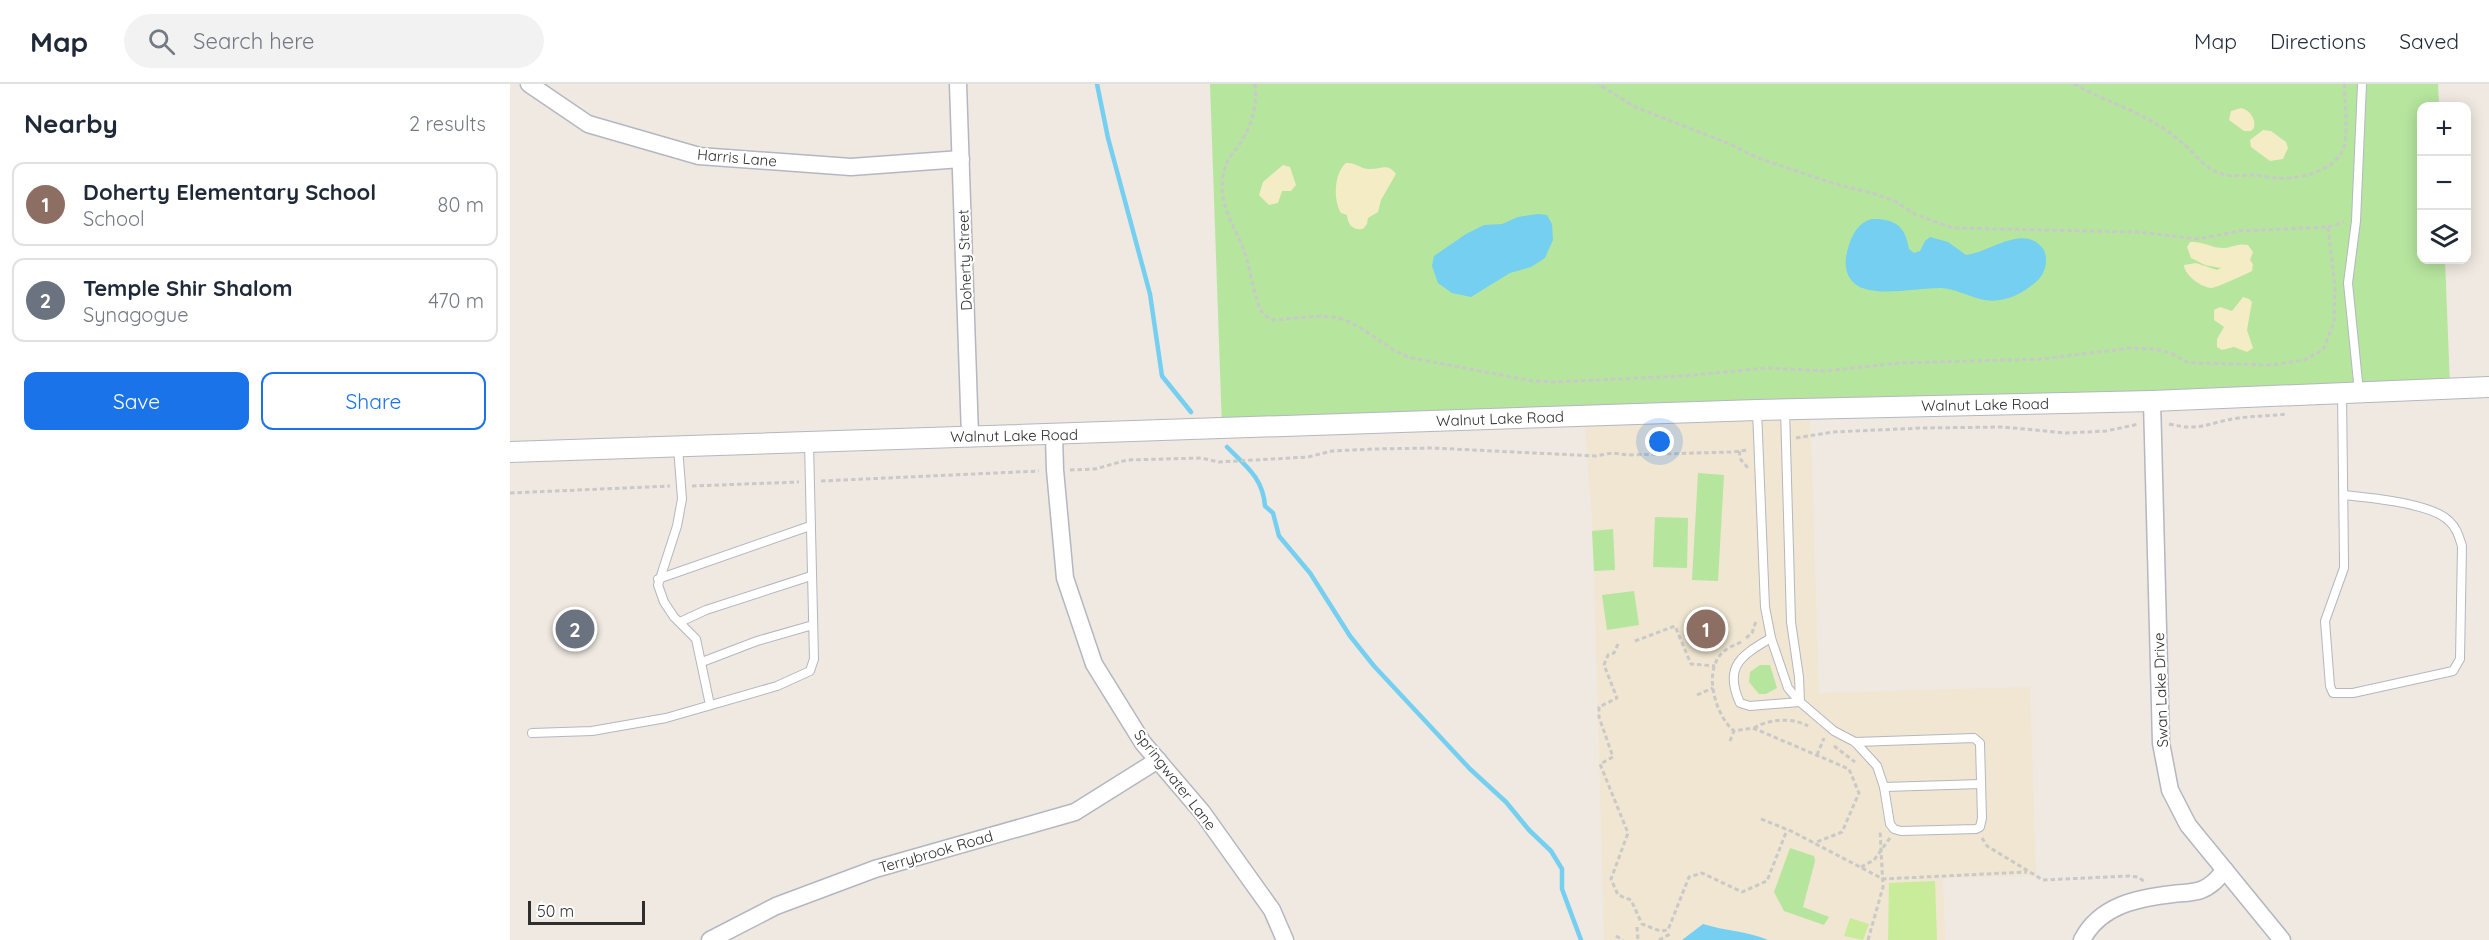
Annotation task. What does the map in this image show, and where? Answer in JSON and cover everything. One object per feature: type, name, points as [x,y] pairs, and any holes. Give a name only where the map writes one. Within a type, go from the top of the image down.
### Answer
[{"type":"street","name":"Harris Lane","points":[[530,84],[588,124],[699,156],[851,166],[961,159]]},
{"type":"street","name":"Doherty Street","points":[[958,84],[970,436]]},
{"type":"street","name":"Walnut Lake Road","points":[[510,452],[1785,409],[2152,401],[2489,387]]},
{"type":"street","name":"Swan Lake Drive","points":[[2152,401],[2161,743],[2170,790],[2188,825],[2282,940]]},
{"type":"street","name":"Springwater Lane","points":[[1054,435],[1065,578],[1094,664],[1143,743],[1202,812],[1272,910],[1285,940]]},
{"type":"street","name":"Terrybrook Road","points":[[710,940],[776,906],[875,869],[1076,812],[1158,760]]},
{"type":"street","points":[[2082,940],[2098,919],[2117,907],[2138,898],[2199,891],[2212,884],[2225,870]]},
{"type":"lane","points":[[2344,495],[2401,503],[2438,513],[2450,521],[2458,532],[2462,546],[2460,659],[2453,671],[2353,693],[2333,693],[2330,686],[2325,621],[2344,568],[2344,495],[2350,393],[2348,284],[2356,222],[2362,84]]},
{"type":"lane","points":[[1785,409],[1791,622],[1800,702]]},
{"type":"lane","points":[[1757,410],[1765,607],[1771,638],[1788,688],[1800,702],[1834,731],[1855,742],[1877,766],[1884,787],[1890,824],[1895,830],[1976,829],[1980,827],[1982,818],[1980,743],[1974,738],[1855,742]]},
{"type":"lane","points":[[532,733],[592,731],[666,718],[777,686],[810,671],[814,659],[808,481],[809,443]]},
{"type":"lane","points":[[678,447],[682,499],[677,526],[658,579],[664,602],[696,639],[710,705]]},
{"type":"lane","points":[[658,579],[810,526]]},
{"type":"lane","points":[[680,622],[706,610],[812,576]]},
{"type":"lane","points":[[702,662],[757,641],[813,625]]},
{"type":"lane","points":[[1771,638],[1747,652],[1739,661],[1732,682],[1735,692],[1740,703],[1750,706],[1800,702]]},
{"type":"lane","points":[[1884,787],[1981,784]]},
{"type":"path","points":[[1255,84],[1256,103],[1252,119],[1244,138],[1224,169],[1224,201],[1227,217],[1243,250],[1254,295],[1264,315],[1273,320],[1338,318],[1400,354],[1533,381],[1579,382],[1779,367],[1826,371],[1899,363],[2042,359],[2130,348],[2171,353],[2187,363],[2272,365],[2304,360],[2323,350],[2334,322],[2335,287],[2328,227]]},
{"type":"path","points":[[1598,84],[1649,113],[1730,144],[1758,158],[1895,201],[1916,215],[1953,228],[2138,232],[2198,239],[2239,231],[2328,227],[2356,222]]},
{"type":"path","points":[[2074,84],[2174,135],[2201,161],[2221,174],[2276,178],[2300,177],[2315,173],[2338,158],[2344,150],[2344,84]]},
{"type":"path","points":[[1785,441],[1833,432],[2003,427],[2066,433],[2106,431],[2133,424],[2152,423],[2202,428],[2239,418],[2292,414]]},
{"type":"path","points":[[510,493],[1095,469],[1127,460],[1201,458],[1219,462],[1308,457],[1332,451],[1373,449],[1502,450],[1596,456],[1612,453],[1628,455],[1731,452],[1759,447]]},
{"type":"path","points":[[1635,641],[1675,626],[1691,664],[1715,666]]},
{"type":"path","points":[[1618,644],[1614,653],[1605,660],[1604,665],[1617,698],[1599,707],[1599,717],[1613,757],[1600,764],[1628,833],[1611,879],[1618,895],[1631,900],[1642,924],[1660,931],[1668,930],[1689,877],[1702,873],[1742,892],[1767,881],[1787,830]]},
{"type":"path","points":[[1697,695],[1713,688]]},
{"type":"path","points":[[1753,728],[1774,721],[1800,721],[1809,727]]},
{"type":"path","points":[[1730,741],[1734,731]]},
{"type":"path","points":[[1817,732],[1862,767]]},
{"type":"path","points":[[1817,755],[1824,738]]},
{"type":"path","points":[[1761,819],[1883,879],[2027,872]]},
{"type":"path","points":[[1868,940],[1879,905],[1883,879],[1880,826]]},
{"type":"path","points":[[1976,829],[1987,846],[2043,880],[2138,877],[2160,896]]},
{"type":"path","points":[[1861,867],[1874,860],[1895,830]]},
{"type":"path","points":[[1637,927],[1638,940]]},
{"type":"path","points":[[1659,940],[1672,933]]},
{"type":"path","points":[[1616,936],[1623,940]]},
{"type":"shaded area","points":[[1810,410],[1819,693],[2030,687],[2036,876],[1943,878],[1945,940],[1604,940],[1593,531],[1584,417]]},
{"type":"green space","points":[[1210,84],[2438,84],[2439,102],[2417,102],[2417,264],[2445,264],[2450,386],[1222,428]]},
{"type":"green space","points":[[1698,473],[1724,475],[1718,581],[1692,580]]},
{"type":"green space","points":[[1655,517],[1688,518],[1687,568],[1653,567]]},
{"type":"green space","points":[[1613,529],[1615,570],[1594,571],[1592,531]]},
{"type":"green space","points":[[1634,591],[1639,625],[1607,630],[1602,595]]},
{"type":"green space","points":[[1760,665],[1770,665],[1777,688],[1766,694],[1759,694],[1749,682],[1750,672]]},
{"type":"green space","points":[[1790,848],[1814,856],[1815,861],[1803,907],[1829,917],[1824,925],[1784,911],[1774,892]]},
{"type":"green space","points":[[1935,881],[1937,940],[1888,940],[1889,883]]},
{"type":"green space","points":[[1850,918],[1869,924],[1863,940],[1844,936]]},
{"type":"sand","points":[[2241,108],[2250,113],[2253,118],[2254,128],[2251,131],[2244,131],[2229,120],[2231,111]]},
{"type":"sand","points":[[2263,130],[2271,131],[2286,142],[2288,148],[2283,159],[2270,161],[2251,147],[2250,140]]},
{"type":"sand","points":[[1346,163],[1366,169],[1386,167],[1396,174],[1381,200],[1378,212],[1368,218],[1363,229],[1351,226],[1347,215],[1341,213],[1338,208],[1337,180]]},
{"type":"sand","points":[[1283,165],[1290,167],[1296,185],[1291,191],[1282,191],[1278,203],[1269,205],[1259,195],[1263,182]]},
{"type":"sand","points":[[2190,242],[2224,248],[2248,245],[2253,252],[2250,260],[2253,264],[2252,271],[2212,288],[2203,286],[2190,277],[2184,265],[2196,263],[2217,270],[2221,268],[2205,265],[2191,258],[2187,247]]},
{"type":"sand","points":[[2243,297],[2252,302],[2247,330],[2253,348],[2247,352],[2234,347],[2222,350],[2217,347],[2217,339],[2224,327],[2214,320],[2214,310],[2220,307],[2232,311]]},
{"type":"water","points":[[1547,215],[1552,224],[1553,240],[1545,258],[1531,267],[1510,273],[1471,297],[1452,293],[1438,283],[1432,266],[1434,256],[1466,234],[1484,225],[1502,224],[1518,217]]},
{"type":"water","points":[[1872,219],[1887,220],[1898,225],[1905,235],[1909,249],[1914,253],[1920,251],[1930,237],[1948,242],[1966,255],[2006,241],[2027,239],[2036,242],[2044,250],[2046,266],[2041,277],[2026,290],[1996,301],[1940,288],[1886,291],[1866,289],[1853,282],[1847,273],[1847,250],[1860,225]]},
{"type":"water","points":[[1703,924],[1752,935],[1768,940],[1682,940]]},
{"type":"waterway","points":[[1097,84],[1108,138],[1150,294],[1162,376],[1191,412]]},
{"type":"waterway","points":[[1227,447],[1257,480],[1264,496],[1265,506],[1273,513],[1279,536],[1310,573],[1350,636],[1374,666],[1470,769],[1506,802],[1529,830],[1551,851],[1562,869],[1562,889],[1581,940]]},
{"type":"place","name":"Temple Shir Shalom","points":[[575,629]]},
{"type":"place","name":"Doherty Elementary School","points":[[1706,629]]}]
